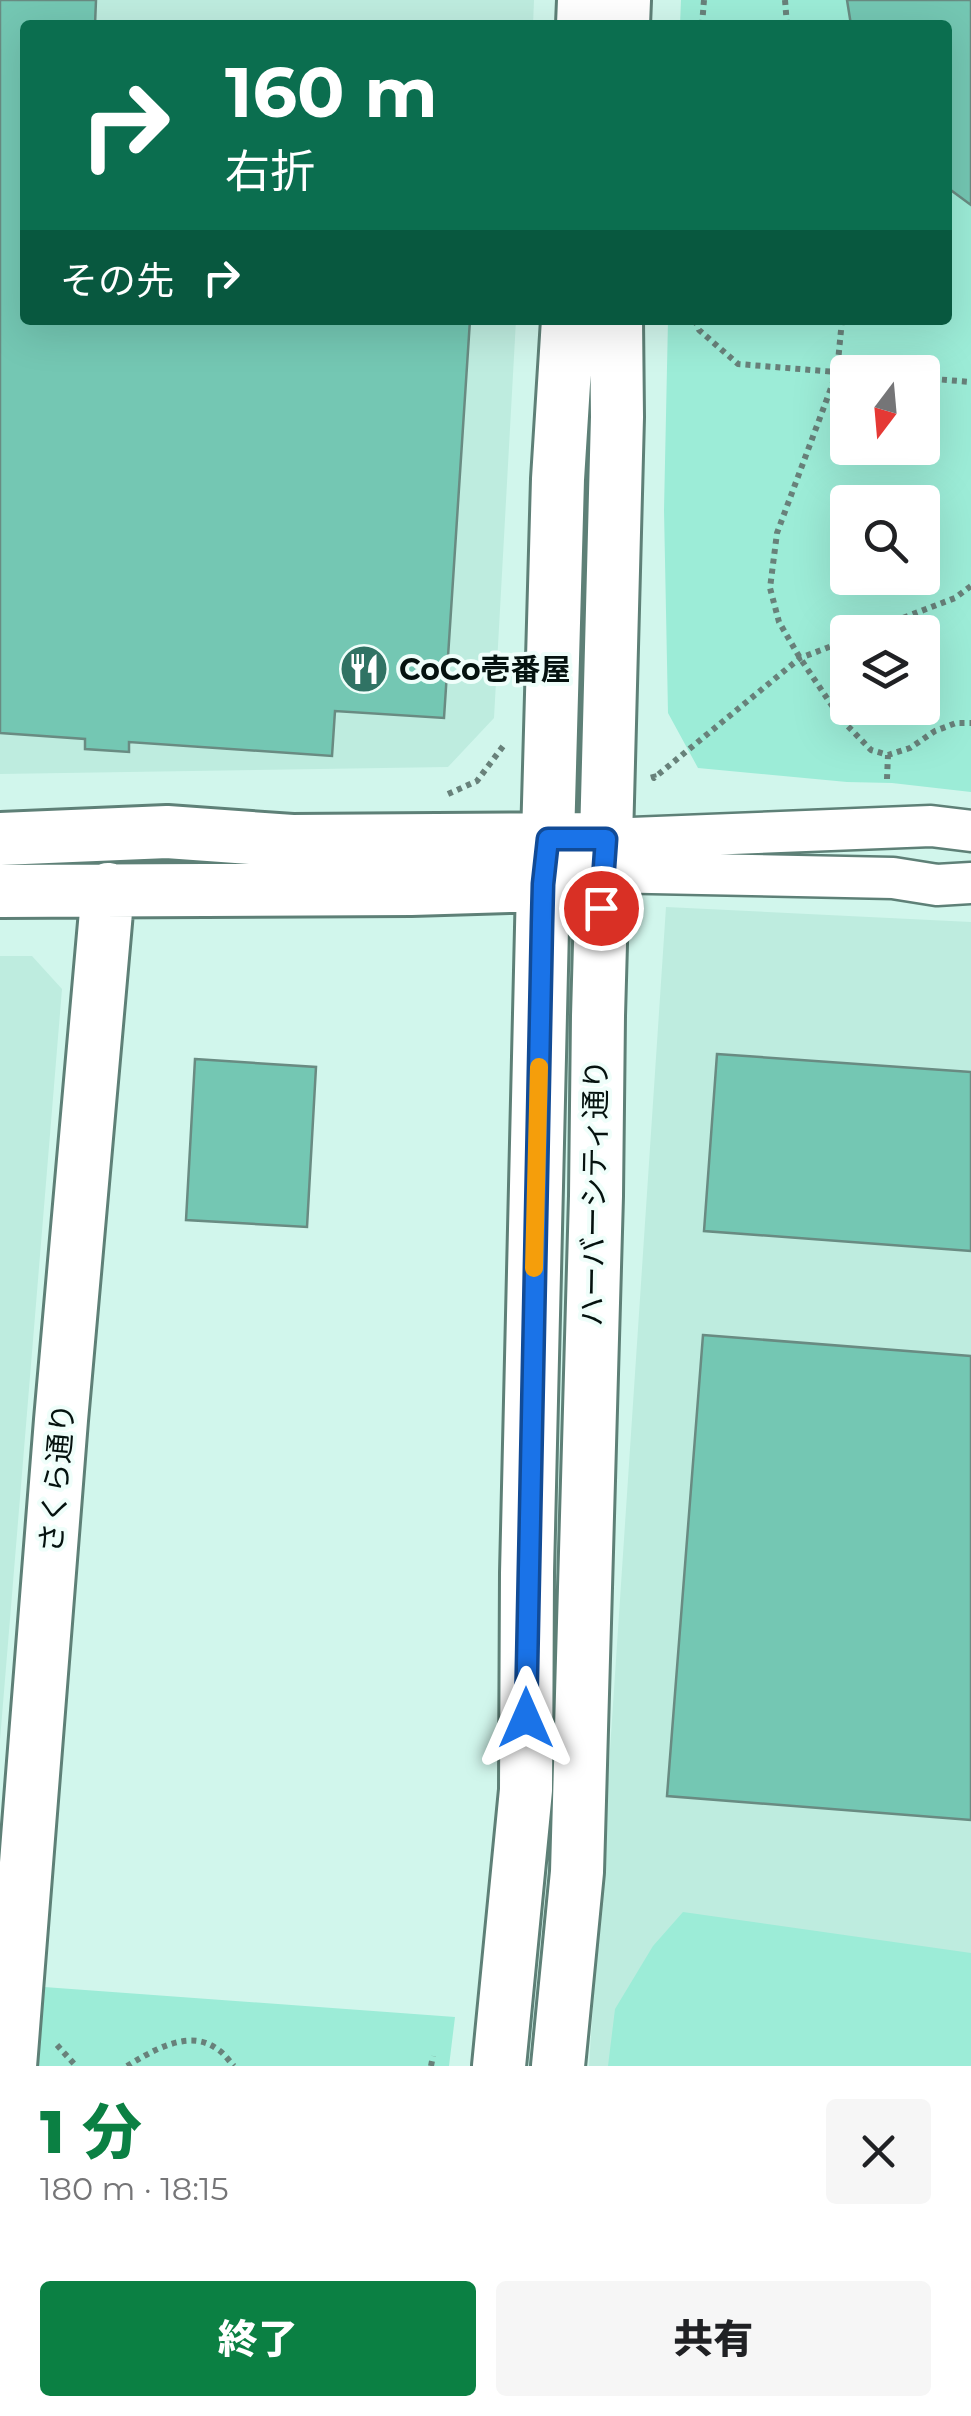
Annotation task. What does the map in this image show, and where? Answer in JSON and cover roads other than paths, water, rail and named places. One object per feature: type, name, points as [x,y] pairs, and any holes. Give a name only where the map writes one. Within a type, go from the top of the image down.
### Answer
[{"type":"street","name":"ハーバーシティ通り","points":[[499,2066],[526,1790],[528,1553],[546,862],[568,325]]},
{"type":"street","name":"ハーバーシティ通り","points":[[558,2066],[578,1854],[616,325]]},
{"type":"street","points":[[0,891],[392,889],[604,856],[930,826],[966,834]]},
{"type":"street","points":[[0,839],[166,832],[546,862]]},
{"type":"street","points":[[604,856],[893,878],[937,885],[966,880]]},
{"type":"street","name":"さくら通り","points":[[30,2052],[66,1365],[108,890]]},
{"type":"place","name":"CoCo壱番屋","points":[[364,669]]}]
